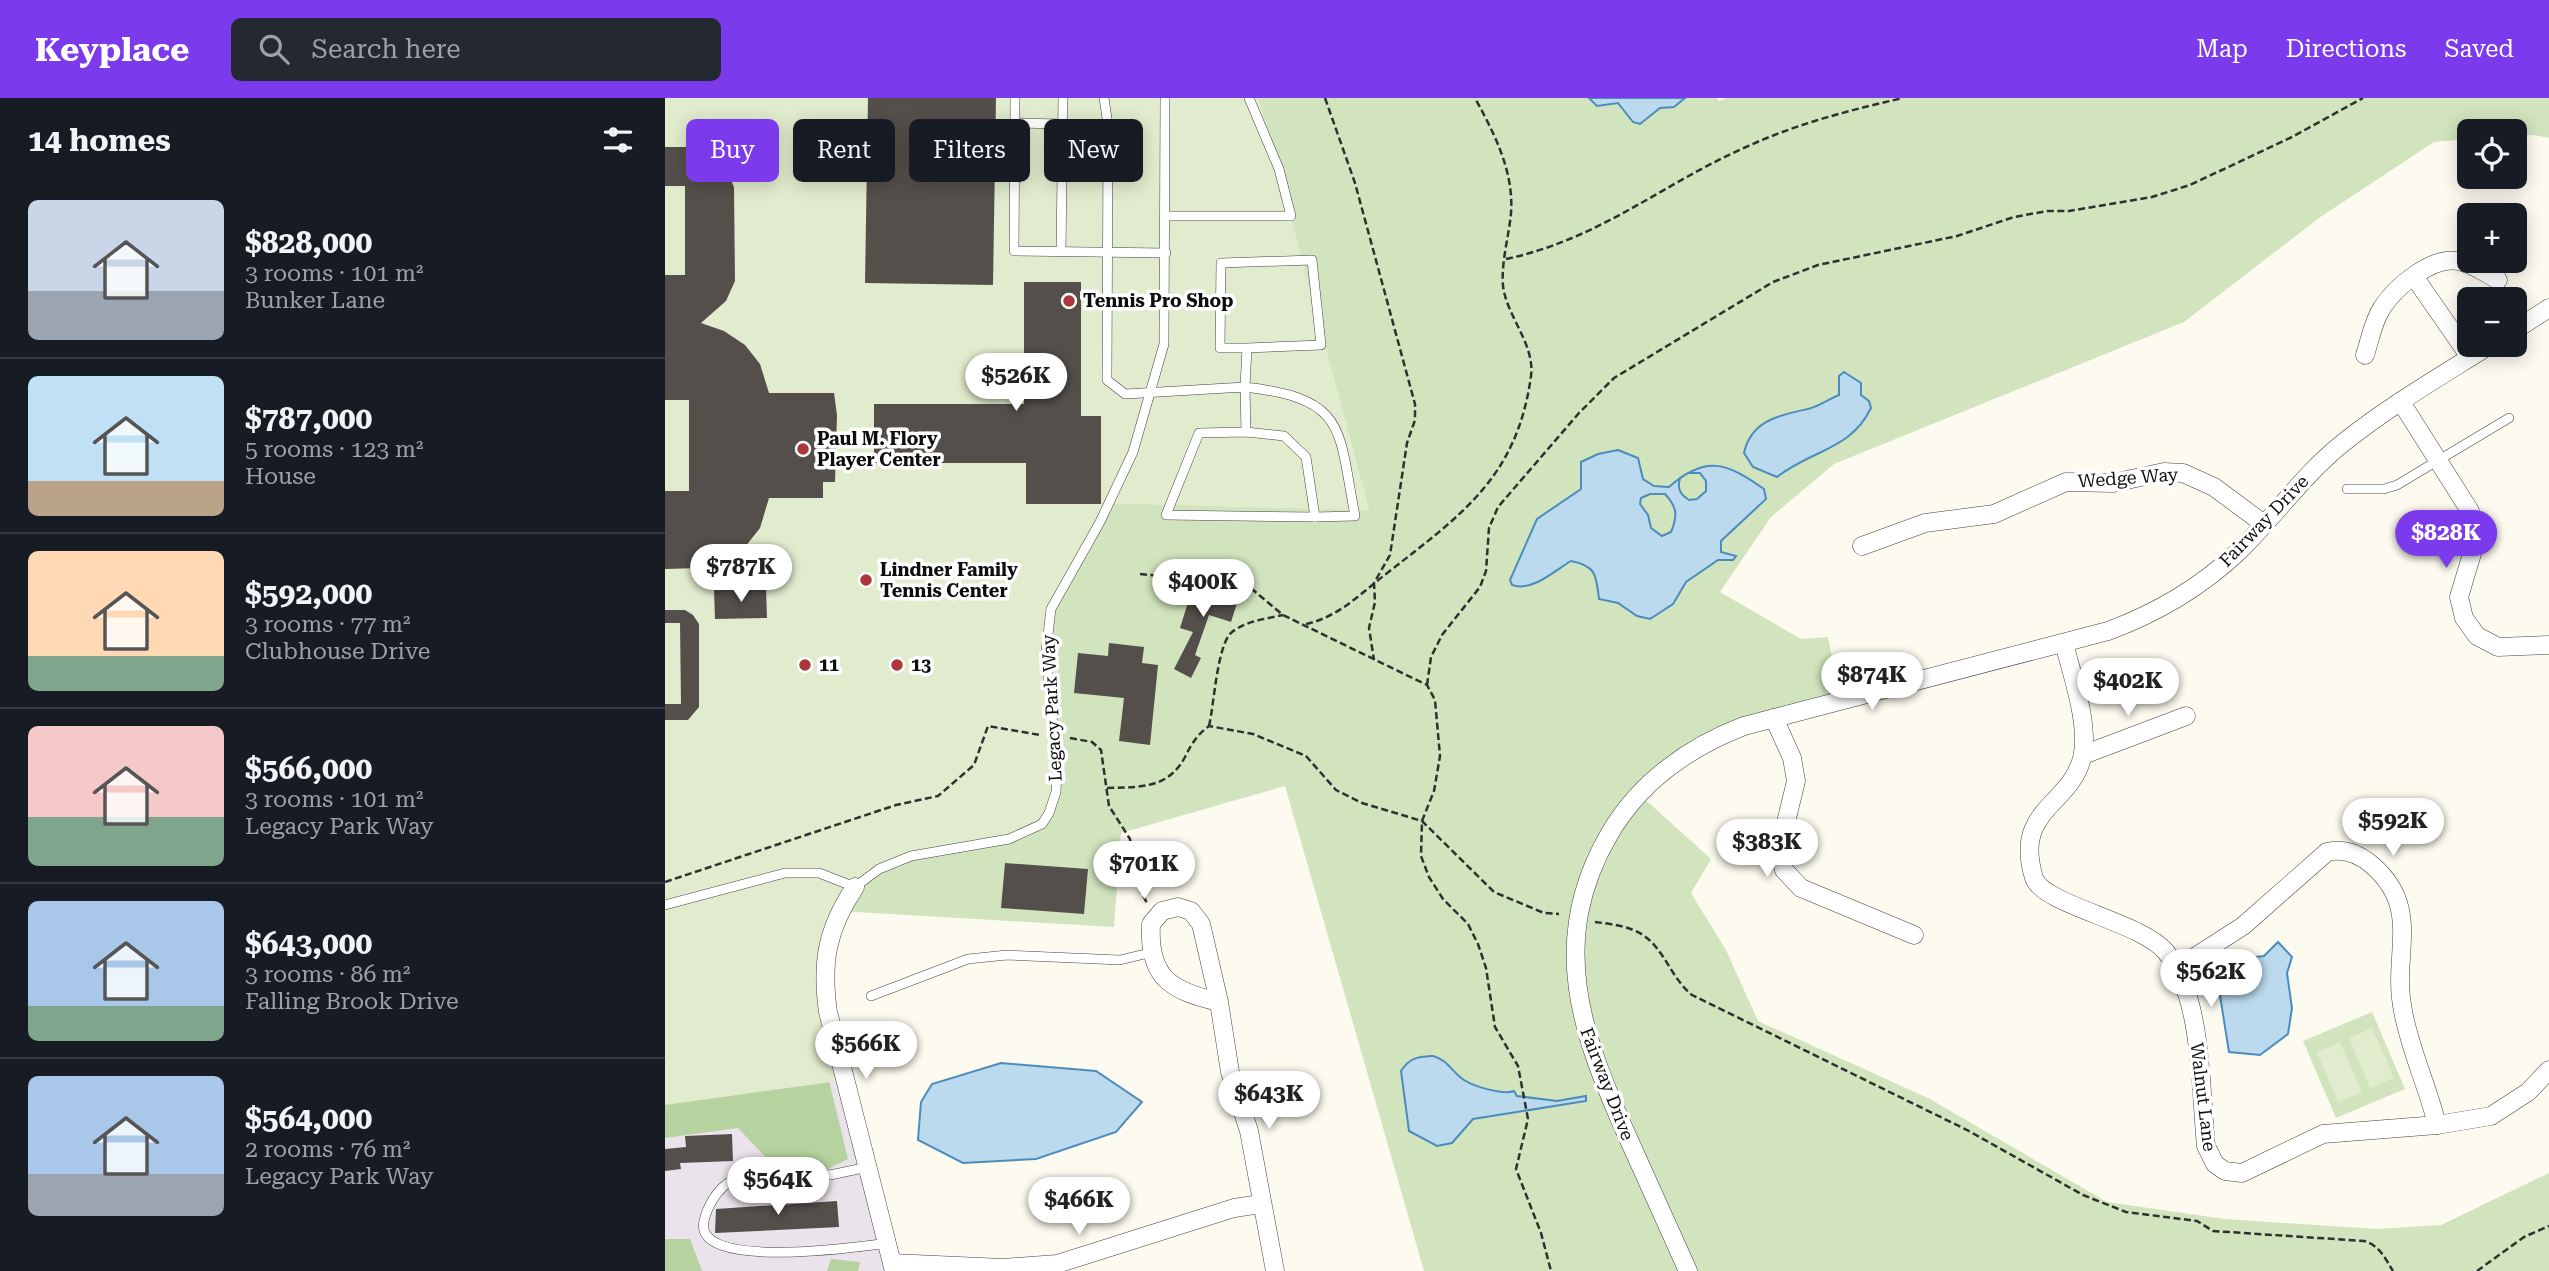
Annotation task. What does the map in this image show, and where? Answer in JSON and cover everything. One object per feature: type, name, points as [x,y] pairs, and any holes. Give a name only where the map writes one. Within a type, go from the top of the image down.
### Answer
[{"type":"street","points":[[2365,355],[2380,310],[2390,297],[2438,262],[2459,261],[2497,280]]},
{"type":"street","points":[[2415,278],[2457,338]]},
{"type":"street","points":[[2527,322],[2549,308]]},
{"type":"street","name":"Fairway Drive","points":[[1688,1271],[1588,1042],[1575,974],[1580,905],[1599,851],[1617,821],[1639,794],[1664,771],[1692,751],[1727,733],[1774,718],[2108,631],[2159,610],[2215,572],[2343,443],[2470,357]]},
{"type":"street","points":[[2401,402],[2463,496],[2473,522],[2474,547],[2459,597],[2464,618],[2477,636],[2498,647],[2549,645]]},
{"type":"street","name":"Wedge Way","points":[[1863,546],[1925,523],[1994,514],[2066,482],[2123,482],[2164,472],[2183,473],[2214,487],[2264,524]]},
{"type":"street","points":[[2064,643],[2079,704],[2083,755],[2186,716]]},
{"type":"street","points":[[1774,718],[1791,758],[1796,781],[1780,842],[1780,862],[1784,870],[1801,888],[1914,935]]},
{"type":"street","name":"Walnut Lane","points":[[2083,755],[2070,783],[2036,821],[2031,859],[2037,884],[2046,895],[2108,918],[2158,944],[2176,969],[2194,1025],[2206,1146],[2210,1159],[2225,1171],[2251,1171],[2323,1134],[2437,1125],[2501,1112],[2528,1092],[2549,1070]]},
{"type":"street","points":[[2176,969],[2243,926],[2327,852],[2345,850],[2354,853],[2385,877],[2401,904],[2403,922],[2399,978],[2402,1007],[2437,1125]]},
{"type":"street","name":"Legacy Park Way","points":[[855,887],[839,911],[829,938],[823,978],[828,1012],[893,1267]]},
{"type":"street","points":[[1219,1002],[1187,995],[1167,983],[1155,967],[1151,924],[1162,911],[1178,907],[1191,911],[1201,924],[1219,1002],[1230,1072],[1249,1132],[1275,1271]]},
{"type":"street","points":[[893,1267],[1057,1268],[1234,1208],[1261,1204]]},
{"type":"lane","points":[[1015,98],[1015,119]]},
{"type":"lane","points":[[1063,98],[1063,119]]},
{"type":"lane","points":[[1104,98],[1107,119]]},
{"type":"lane","name":"Legacy Park Way","points":[[855,887],[880,869],[911,856],[1009,839],[1042,824],[1049,813],[1056,792],[1057,770],[1046,651],[1051,609],[1100,523],[1129,463],[1164,344],[1165,98]]},
{"type":"lane","points":[[1166,216],[1291,216],[1279,169],[1249,98]]},
{"type":"lane","points":[[1015,182],[1014,251],[1166,253]]},
{"type":"lane","points":[[1061,251],[1062,182]]},
{"type":"lane","points":[[1108,182],[1107,380],[1125,394],[1245,387],[1286,392],[1322,408],[1340,434],[1355,516],[1315,517],[1166,515],[1199,433],[1246,432],[1284,436],[1306,457],[1315,517]]},
{"type":"lane","points":[[1312,260],[1321,345],[1247,348],[1220,348],[1221,263],[1312,260]]},
{"type":"lane","points":[[1246,432],[1247,348]]},
{"type":"lane","points":[[2347,489],[2384,489],[2397,485],[2509,418]]},
{"type":"lane","points":[[665,905],[785,873],[819,873],[855,887]]},
{"type":"lane","points":[[871,996],[968,959],[1007,955],[1120,960],[1153,952]]},
{"type":"lane","points":[[868,1167],[811,1180],[742,1178],[730,1181],[716,1194],[702,1230],[707,1239],[723,1252],[740,1254],[797,1254],[888,1243]]},
{"type":"path","points":[[1325,98],[1355,183],[1415,404],[1416,420],[1407,443],[1390,555],[1374,583],[1375,602],[1369,628],[1374,660]]},
{"type":"path","points":[[1305,624],[1328,616],[1347,605],[1458,518],[1481,496],[1509,452],[1531,376],[1531,362],[1503,287],[1511,210],[1507,173],[1496,137],[1475,98]]},
{"type":"path","points":[[1506,260],[1538,253],[1620,217],[1744,147],[1801,125],[1903,98]]},
{"type":"path","points":[[1427,685],[1431,657],[1442,635],[1483,579],[1489,528],[1498,507],[1579,413],[1614,378],[1633,366],[1773,282],[1818,265],[1957,236],[2014,217],[2152,197],[2190,185],[2293,137],[2363,98]]},
{"type":"path","points":[[1140,574],[1178,578],[1224,574],[1240,579],[1283,614],[1427,685],[1435,699],[1440,756],[1434,791],[1423,821],[1421,856],[1429,877],[1443,900],[1468,924],[1478,944],[1486,968],[1495,1027],[1518,1066],[1528,1119],[1516,1168],[1545,1243],[1551,1271]]},
{"type":"path","points":[[1209,726],[1221,650],[1229,634],[1244,625],[1283,614]]},
{"type":"path","points":[[665,882],[896,805],[938,796],[974,765],[988,726],[1040,735]]},
{"type":"path","points":[[1107,788],[1151,786],[1168,780],[1198,733],[1209,726],[1253,734],[1306,755],[1336,790],[1362,803],[1423,821],[1494,892],[1544,913],[1559,914]]},
{"type":"path","points":[[1070,738],[1092,742],[1101,750],[1109,806],[1130,839],[1138,886],[1156,916]]},
{"type":"path","points":[[1592,921],[1623,926],[1642,934],[1656,947],[1679,985],[1692,995],[1967,1130],[2083,1195],[2126,1212],[2197,1221],[2213,1231],[2373,1243],[2393,1271]]},
{"type":"path","points":[[2477,1271],[2524,1237],[2549,1226]]},
{"type":"shaded area","points":[[836,1081],[887,1271],[665,1271],[665,1105]]},
{"type":"green space","name":"Lindner Family Tennis Center","points":[[665,98],[1258,98],[1369,510],[1109,503],[1051,609],[1046,651],[1056,792],[1042,824],[1009,839],[911,856],[854,887],[823,978],[846,1080],[665,1105]]},
{"type":"green space","points":[[1258,98],[1717,98],[1719,101],[1727,98],[2549,98],[2549,138],[2527,135],[2527,119],[2457,119],[2457,140],[2434,142],[2319,218],[2184,322],[1834,464],[1771,517],[1720,592],[1801,639],[1828,637],[1840,700],[1744,726],[1639,794],[1711,859],[1691,893],[1726,950],[1758,1021],[1928,1098],[2107,1202],[2225,1219],[2377,1229],[2441,1225],[2549,1173],[2549,1271],[1424,1271],[1285,786],[1121,833],[1114,927],[839,911],[1046,651],[1051,609],[1109,503],[1369,510]]},
{"type":"green space","points":[[2372,1012],[2405,1089],[2336,1118],[2303,1041]]},
{"type":"green space","points":[[2372,1028],[2394,1078],[2370,1088],[2349,1038]]},
{"type":"green space","points":[[2340,1042],[2362,1092],[2338,1102],[2317,1052]]},
{"type":"green space","points":[[665,1043],[822,1052],[848,1159],[793,1186],[738,1128],[665,1138]]},
{"type":"green space","points":[[665,1239],[690,1239],[702,1271],[665,1271]]},
{"type":"green space","points":[[831,1259],[860,1262],[858,1271],[827,1271]]},
{"type":"water","points":[[1589,98],[1685,98],[1674,107],[1660,108],[1640,124],[1633,122],[1618,103],[1597,106]]},
{"type":"water","points":[[1844,372],[1861,383],[1861,395],[1869,401],[1871,408],[1853,433],[1777,477],[1753,467],[1744,453],[1753,433],[1777,417],[1812,408],[1839,395],[1839,376]]},
{"type":"water","points":[[1618,450],[1638,458],[1643,479],[1654,486],[1669,487],[1680,478],[1680,491],[1689,500],[1697,499],[1706,491],[1706,481],[1700,473],[1688,473],[1706,466],[1727,468],[1739,473],[1764,489],[1766,499],[1721,541],[1721,552],[1736,556],[1733,560],[1718,560],[1686,582],[1673,604],[1650,619],[1637,616],[1618,603],[1599,599],[1594,573],[1580,563],[1571,561],[1527,586],[1512,585],[1510,580],[1537,519],[1581,489],[1581,462],[1598,454]],"holes":[[[1650,494],[1665,494],[1674,507],[1675,521],[1671,532],[1662,536],[1651,528],[1648,515],[1640,504],[1641,498]]]},
{"type":"water","points":[[2278,942],[2292,957],[2287,973],[2292,1008],[2288,1034],[2260,1055],[2229,1052],[2217,977],[2238,959],[2264,956]]},
{"type":"water","points":[[1433,1056],[1442,1060],[1464,1080],[1482,1088],[1514,1091],[1517,1096],[1557,1101],[1586,1096],[1586,1101],[1473,1119],[1452,1143],[1437,1146],[1409,1131],[1401,1071],[1415,1059]]},
{"type":"water","points":[[1001,1063],[1096,1071],[1142,1102],[1116,1132],[1036,1159],[963,1163],[918,1140],[921,1102],[932,1084]]},
{"type":"building","points":[[868,98],[996,98],[996,119],[909,119],[909,182],[995,182],[993,285],[865,283],[867,182],[895,182],[895,119],[868,119]]},
{"type":"building","points":[[665,147],[686,147],[686,182],[732,182],[735,281],[726,301],[701,323],[724,331],[745,345],[760,364],[769,393],[834,393],[837,415],[835,482],[823,482],[823,498],[769,498],[760,528],[745,547],[725,561],[701,568],[665,569],[665,491],[689,491],[689,400],[665,400],[665,275],[685,275],[685,186],[665,186]]},
{"type":"building","points":[[1024,282],[1081,282],[1081,416],[1101,416],[1101,504],[1026,504],[1026,463],[874,463],[874,404],[1024,404]]},
{"type":"building","points":[[1195,580],[1240,594],[1231,622],[1209,615],[1195,655],[1201,658],[1191,678],[1174,669],[1193,632],[1180,628]]},
{"type":"building","points":[[766,589],[767,618],[715,619],[714,590]]},
{"type":"building","points":[[665,610],[685,610],[693,615],[699,624],[699,707],[688,720],[665,720],[665,704],[681,704],[680,623],[665,623]]},
{"type":"building","points":[[1109,643],[1144,647],[1142,663],[1158,665],[1150,745],[1119,741],[1124,698],[1074,693],[1078,653],[1108,656]]},
{"type":"building","points":[[1005,863],[1088,869],[1084,914],[1001,908]]},
{"type":"building","points":[[732,1134],[733,1161],[680,1163],[681,1169],[665,1171],[665,1149],[686,1147],[685,1136]]},
{"type":"building","points":[[837,1201],[839,1227],[715,1233],[716,1209]]},
{"type":"place","name":"Tennis Pro Shop","points":[[1069,301]]},
{"type":"place","name":"Paul M. Flory Player Center","points":[[803,449]]},
{"type":"place","name":"Lindner Family Tennis Center","points":[[866,580]]},
{"type":"place","name":"11","points":[[805,665]]},
{"type":"place","name":"13","points":[[897,665]]}]
